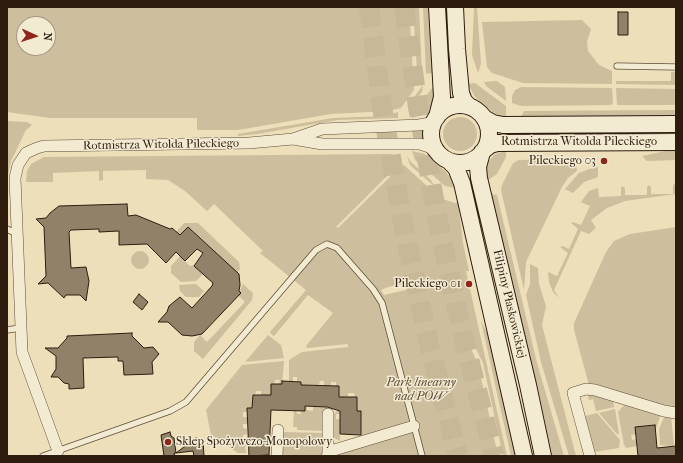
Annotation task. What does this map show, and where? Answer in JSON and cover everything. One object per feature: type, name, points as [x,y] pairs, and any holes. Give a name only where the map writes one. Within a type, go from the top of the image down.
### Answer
[{"type":"main road","points":[[437,7],[442,97],[431,136],[434,147],[444,157],[456,163],[466,162],[483,151],[488,132],[484,118],[464,101],[461,94],[455,7]]},
{"type":"main road","points":[[436,118],[450,107],[470,107]]},
{"type":"main road","name":"Rotmistrza Witolda Pileckiego","points":[[484,118],[493,123],[503,125],[676,124]]},
{"type":"main road","name":"Rotmistrza Witolda Pileckiego","points":[[483,151],[490,144],[497,143],[676,142]]},
{"type":"main road","name":"Filipiny Płaskowickiej","points":[[483,151],[479,161],[479,178],[528,385],[543,456]]},
{"type":"main road","name":"Filipiny Płaskowickiej","points":[[444,157],[456,168],[462,183],[524,456]]},
{"type":"street","name":"Rotmistrza Witolda Pileckiego","points":[[12,232],[15,173],[19,161],[30,151],[44,146],[222,145],[293,139],[322,129],[419,125],[430,123],[436,118]]},
{"type":"street","name":"Rotmistrza Witolda Pileckiego","points":[[293,139],[322,144],[420,144],[429,147],[444,157]]},
{"type":"street","points":[[12,232],[22,352],[58,451]]},
{"type":"street","points":[[590,456],[573,393],[586,389],[595,390],[664,411],[676,413]]},
{"type":"street","points":[[327,456],[328,414]]},
{"type":"street","points":[[327,456],[334,450],[414,426]]},
{"type":"street","points":[[277,456],[278,430]]},
{"type":"lane","points":[[617,66],[676,67]]},
{"type":"lane","points":[[42,456],[170,411],[186,402],[316,250],[327,244],[336,248],[373,289],[382,303],[422,456]]},
{"type":"lane","points":[[7,330],[20,328]]},
{"type":"green space","points":[[7,7],[409,7],[414,90],[401,108],[389,111],[331,114],[238,130],[197,130],[197,118],[50,118],[7,112]]},
{"type":"green space","points":[[413,7],[419,7],[422,74],[417,72]]},
{"type":"green space","points":[[423,7],[428,7],[432,73],[426,74]]},
{"type":"green space","points":[[474,7],[477,7],[481,64],[478,73],[472,55]]},
{"type":"green space","points":[[582,20],[591,29],[587,42],[588,51],[599,65],[612,71],[612,84],[523,83],[492,73],[487,67],[482,22]]},
{"type":"green space","points":[[671,72],[676,72],[676,85],[616,84],[616,81],[671,81]]},
{"type":"green space","points":[[497,81],[505,87],[506,101],[486,86],[484,82]]},
{"type":"green space","points":[[475,83],[506,106],[506,117],[493,113],[475,97],[468,84]]},
{"type":"green space","points":[[423,85],[422,92],[411,106],[407,107]]},
{"type":"green space","points":[[433,87],[434,95],[432,107],[422,115],[412,118],[414,111]]},
{"type":"green space","points":[[521,87],[612,88],[613,103],[611,105],[521,106],[512,103],[512,96],[515,90]]},
{"type":"green space","points":[[616,88],[676,89],[676,105],[617,105]]},
{"type":"green space","points":[[676,110],[676,116],[521,117],[524,111]]},
{"type":"green space","points":[[398,112],[398,118],[337,120],[238,136],[238,134],[333,118],[383,116]]},
{"type":"green space","points":[[457,117],[463,117],[472,122],[476,128],[476,140],[472,146],[463,151],[457,151],[448,146],[443,137],[443,131],[448,122]]},
{"type":"green space","points":[[7,121],[27,122],[32,125],[26,130],[11,161],[7,181]]},
{"type":"green space","points":[[676,150],[676,160],[647,161],[642,156]]},
{"type":"green space","points":[[412,151],[425,154],[444,170],[451,178],[455,188],[445,186],[415,160]]},
{"type":"green space","points":[[506,151],[506,157],[497,174],[488,180],[486,170],[489,161],[495,154]]},
{"type":"green space","name":"Park linearny nad POW","points":[[392,154],[400,161],[399,164],[336,227],[338,228],[401,166],[404,165],[440,198],[455,203],[458,202],[463,243],[469,271],[466,271],[507,456],[503,456],[483,363],[469,335],[467,340],[478,364],[498,456],[339,456],[338,454],[361,439],[361,411],[357,411],[354,393],[348,393],[348,397],[339,397],[339,386],[336,386],[336,382],[331,382],[331,386],[324,386],[324,381],[320,381],[319,385],[305,385],[301,392],[301,382],[297,382],[297,377],[293,377],[293,382],[289,381],[289,360],[302,352],[348,347],[348,344],[307,348],[306,346],[333,313],[308,295],[274,336],[272,335],[270,332],[306,290],[260,253],[263,251],[214,204],[207,211],[185,191],[168,180],[146,179],[146,170],[103,171],[103,180],[99,181],[99,171],[53,173],[53,182],[26,182],[27,171],[31,164],[44,157]],"holes":[[[441,279],[441,282],[384,295],[381,290],[388,287],[423,280],[424,282]]]},
{"type":"green space","points":[[407,156],[411,162],[431,180],[435,187],[410,165]]},
{"type":"green space","points":[[575,159],[577,171],[568,178],[562,187],[526,262],[524,290],[501,190],[502,185],[513,163],[519,160]]},
{"type":"green space","points":[[598,167],[598,177],[584,182],[573,193],[565,189],[579,173]]},
{"type":"green space","points":[[674,184],[676,184],[676,194],[625,201],[607,208],[591,220],[596,228],[589,234],[581,231],[554,290],[559,298],[553,292],[549,282],[548,272],[557,276],[568,253],[560,247],[563,246],[569,249],[578,229],[571,223],[573,222],[581,225],[590,206],[581,202],[589,191],[598,188],[599,197],[621,196],[622,186],[625,188],[625,195],[647,195],[647,187],[649,185],[651,187],[651,194],[673,194]]},
{"type":"green space","points":[[491,194],[497,195],[537,363],[564,456],[551,456],[535,379]]},
{"type":"green space","points":[[184,223],[198,223],[239,262],[240,269],[237,273],[188,227],[180,236],[176,232]]},
{"type":"green space","points":[[676,227],[676,409],[589,385],[574,330],[574,323],[606,252],[614,241],[630,234]]},
{"type":"green space","points":[[140,251],[146,254],[149,260],[146,266],[140,269],[134,266],[131,260],[134,254]]},
{"type":"green space","points":[[180,256],[190,266],[193,265],[203,274],[196,281],[181,282],[171,273],[171,266]]},
{"type":"green space","points":[[530,264],[538,268],[539,284],[546,306],[542,325],[576,456],[569,456],[541,362],[526,295],[530,284]]},
{"type":"green space","points":[[196,284],[204,291],[199,297],[186,297],[180,291],[179,285]]},
{"type":"green space","points":[[243,284],[253,293],[252,300],[203,359],[194,351],[194,342],[200,335],[207,342],[245,302],[238,295]]},
{"type":"green space","points":[[481,321],[490,339],[516,456],[511,456]]},
{"type":"green space","points":[[268,335],[281,345],[284,358],[245,362]]},
{"type":"green space","points":[[284,361],[282,384],[279,384],[280,380],[275,380],[274,384],[271,384],[271,395],[261,395],[261,391],[256,391],[255,395],[253,395],[252,408],[247,412],[243,412],[243,417],[247,417],[247,424],[243,424],[243,428],[247,429],[247,434],[243,435],[243,439],[247,440],[249,443],[249,446],[245,446],[246,453],[238,453],[211,435],[206,410],[242,365]]},
{"type":"green space","points":[[587,393],[613,399],[614,407],[596,411],[593,399],[589,400]]},
{"type":"green space","points":[[626,403],[661,414],[655,431],[631,435],[632,440],[636,439],[637,446],[626,448],[624,445],[618,412]]},
{"type":"green space","points":[[305,406],[307,406],[307,410],[313,411],[313,406],[327,407],[325,431],[297,430],[297,427],[293,427],[294,410],[296,410],[297,414],[301,414],[301,410],[305,410]]},
{"type":"green space","points":[[615,409],[619,434],[617,434],[599,413]]},
{"type":"green space","points":[[337,411],[340,411],[340,414],[336,414],[336,419],[340,419],[340,441],[331,436],[332,416]]},
{"type":"green space","points":[[597,413],[620,440],[619,448],[594,452],[585,416]]},
{"type":"green space","points":[[665,415],[671,416],[674,446],[660,445],[659,429]]},
{"type":"green space","points":[[283,432],[325,433],[323,455],[281,456]]},
{"type":"building","points":[[618,12],[628,12],[628,35],[618,35]]},
{"type":"building","points":[[127,204],[128,216],[136,215],[170,229],[172,228],[180,235],[188,227],[239,274],[239,291],[241,293],[202,334],[192,336],[182,335],[168,322],[158,322],[167,312],[169,306],[180,297],[192,308],[212,286],[213,283],[194,266],[203,253],[197,249],[185,261],[176,252],[166,263],[147,244],[119,245],[119,231],[99,232],[99,229],[71,230],[69,232],[71,268],[86,267],[89,281],[86,301],[80,295],[66,295],[64,298],[48,283],[38,284],[46,276],[44,227],[36,219],[46,218],[59,206]]},
{"type":"building","points":[[139,294],[148,302],[142,310],[133,302]]},
{"type":"building","points":[[132,333],[132,336],[144,348],[153,347],[159,354],[152,362],[153,374],[124,375],[123,361],[118,361],[118,357],[83,358],[84,388],[69,389],[69,384],[64,383],[58,377],[51,377],[56,369],[56,356],[45,348],[58,348],[67,336]]},
{"type":"building","points":[[282,381],[301,382],[301,385],[339,386],[339,397],[357,397],[357,411],[361,411],[361,435],[340,434],[340,411],[327,407],[305,406],[305,411],[271,410],[269,455],[249,456],[247,408],[252,408],[253,395],[271,395],[271,384],[282,384]]},
{"type":"building","points":[[655,425],[657,448],[676,446],[676,456],[638,456],[635,427]]},
{"type":"building","points":[[170,432],[171,436],[174,438],[176,453],[174,453],[175,456],[164,456],[161,435]]},
{"type":"building","points":[[196,438],[203,441],[204,456],[194,456],[193,451],[176,453]]},
{"type":"tunnel","points":[[369,7],[383,113],[404,229],[429,344],[458,456]]},
{"type":"tunnel","points":[[404,7],[418,107],[438,222],[463,336],[494,456]]},
{"type":"place","name":"Pileckiego 03","points":[[604,161]]},
{"type":"place","name":"Pileckiego 01","points":[[469,284]]},
{"type":"place","name":"Sklep Spożywczo-Monopolowy","points":[[168,442]]}]
